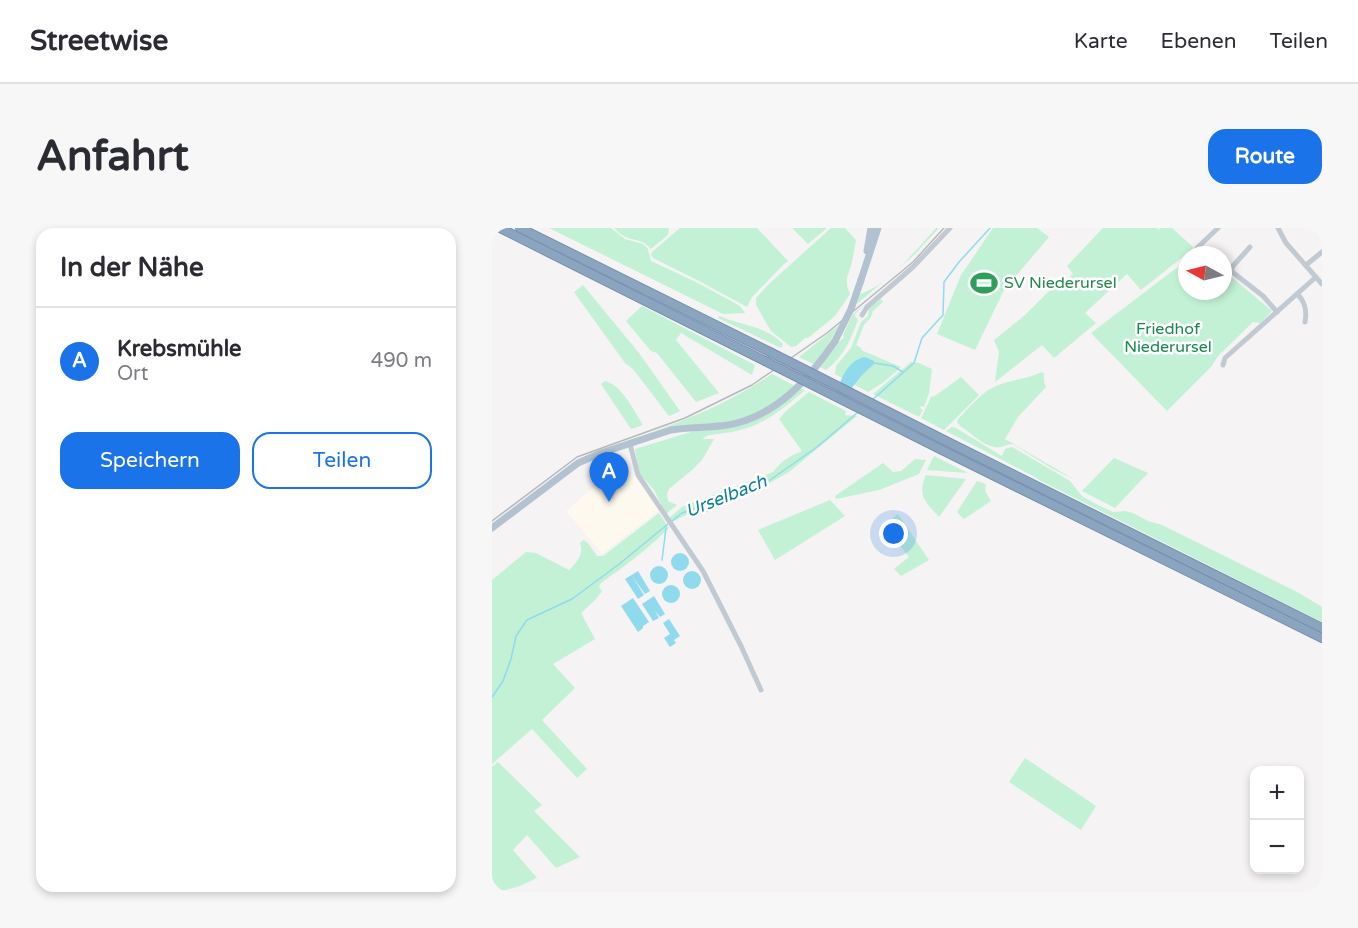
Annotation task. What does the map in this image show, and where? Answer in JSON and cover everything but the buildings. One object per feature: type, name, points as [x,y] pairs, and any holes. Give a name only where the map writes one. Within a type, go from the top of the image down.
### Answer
[{"type":"highway","points":[[500,228],[1322,638]]},
{"type":"highway","points":[[520,228],[1322,628]]},
{"type":"main road","points":[[861,280],[871,228]]},
{"type":"main road","points":[[492,528],[578,463],[601,453],[671,430],[740,422],[778,404],[818,366],[835,340],[851,309],[878,228]]},
{"type":"street","points":[[862,315],[867,307],[913,267],[950,228]]},
{"type":"street","points":[[1199,246],[1218,228]]},
{"type":"street","points":[[1278,228],[1286,243],[1322,284]]},
{"type":"street","points":[[1250,247],[1231,270],[1263,296],[1277,312]]},
{"type":"street","points":[[1306,266],[1322,252]]},
{"type":"street","points":[[1223,365],[1225,358],[1316,278]]},
{"type":"street","points":[[1297,294],[1302,298],[1307,314],[1305,322]]},
{"type":"street","points":[[630,444],[638,475],[703,571],[761,690]]},
{"type":"shaded area","points":[[620,464],[626,464],[631,468],[659,510],[602,554],[566,511]]},
{"type":"green space","points":[[549,228],[611,228],[625,239],[643,244],[648,249],[651,261],[740,306],[745,313],[723,314]]},
{"type":"green space","points":[[614,228],[669,228],[668,235],[651,249],[640,241],[622,235]]},
{"type":"green space","points":[[680,228],[757,228],[788,261],[752,297],[747,307],[653,258],[652,252]]},
{"type":"green space","points":[[792,228],[827,228],[808,244]]},
{"type":"green space","points":[[831,228],[845,228],[856,240],[847,278],[850,294],[835,316],[808,338],[791,347],[771,331],[756,305],[756,298]]},
{"type":"green space","points":[[936,228],[939,228],[914,255],[896,271]]},
{"type":"green space","name":"SV Niederursel","points":[[993,228],[1037,228],[1049,237],[1004,290],[975,350],[937,334],[961,275]]},
{"type":"green space","points":[[1103,228],[1157,228],[1158,230],[1172,228],[1192,246],[1178,246],[1178,261],[1141,290],[1127,274],[1085,313],[1096,323],[1054,358],[1042,345],[995,382],[999,352],[994,340],[1025,315],[1057,283],[1062,284],[1073,274],[1067,266]]},
{"type":"green space","name":"Friedhof Niederursel","points":[[1178,267],[1178,300],[1232,300],[1232,278],[1272,311],[1260,323],[1253,322],[1167,411],[1091,333]]},
{"type":"green space","points":[[887,278],[857,304],[860,294]]},
{"type":"green space","points":[[583,285],[639,353],[680,411],[669,416],[633,369],[625,363],[574,292]]},
{"type":"green space","points":[[881,299],[883,302],[873,311],[864,325],[856,345],[861,350],[901,367],[868,392],[835,374],[836,366],[851,348],[861,322],[868,316],[869,308]]},
{"type":"green space","points":[[868,302],[855,314],[858,320],[842,354],[826,370],[820,367],[837,343],[844,338],[843,335],[853,314]]},
{"type":"green space","points":[[642,306],[755,365],[752,375],[681,333],[676,340],[719,393],[696,402],[657,353],[651,351],[626,321]]},
{"type":"green space","points":[[719,316],[769,333],[783,344],[781,348],[718,318]]},
{"type":"green space","points":[[839,325],[815,365],[799,357]]},
{"type":"green space","points":[[911,362],[932,369],[929,393],[924,407],[920,408],[923,410],[919,417],[873,394]]},
{"type":"green space","points":[[1042,372],[1046,387],[1018,417],[1005,439],[1075,480],[1013,444],[997,447],[985,444],[957,422],[981,395],[990,389]]},
{"type":"green space","points":[[772,374],[795,386],[774,403],[748,417],[623,442],[700,413]]},
{"type":"green space","points":[[961,377],[979,395],[944,430],[921,418],[931,397]]},
{"type":"green space","points":[[605,381],[611,383],[622,393],[643,425],[631,429],[601,384]]},
{"type":"green space","points":[[800,388],[805,390],[760,423],[702,439],[714,439],[702,460],[669,489],[668,501],[677,505],[666,514],[654,490],[639,473],[635,449],[694,431],[730,428]]},
{"type":"green space","points":[[809,392],[846,411],[845,415],[857,416],[789,472],[766,485],[723,501],[710,511],[688,514],[672,522],[669,518],[682,507],[773,472],[786,459],[802,451],[779,419]]},
{"type":"green space","points":[[952,427],[1002,456],[1005,449],[1012,447],[1070,481],[1082,496],[1096,504],[1113,512],[1133,513],[1162,525],[1299,593],[1322,607],[1322,622],[946,431]]},
{"type":"green space","points":[[934,456],[968,473],[927,470]]},
{"type":"green space","points":[[1114,458],[1148,473],[1115,508],[1082,491]]},
{"type":"green space","points":[[915,459],[926,460],[919,474],[879,490],[836,499],[835,496],[883,463],[893,472],[901,471]]},
{"type":"green space","points":[[926,475],[966,479],[939,517],[922,493]]},
{"type":"green space","points":[[977,481],[986,484],[985,491],[991,501],[964,519],[957,512]]},
{"type":"green space","points":[[830,500],[845,516],[775,560],[758,530]]},
{"type":"green space","points":[[659,513],[669,528],[601,583],[599,587],[602,591],[581,613],[595,639],[553,664],[575,688],[542,720],[587,769],[577,778],[532,729],[492,764],[492,580],[526,552],[536,553],[569,570],[579,558],[580,543],[583,540],[597,556],[603,556]]},
{"type":"green space","points":[[898,514],[929,560],[901,576],[894,569],[909,557],[884,525]]},
{"type":"green space","points":[[1025,758],[1096,806],[1081,830],[1009,782]]},
{"type":"green space","points":[[498,762],[542,805],[534,811],[580,857],[556,868],[527,835],[513,850],[537,878],[501,891],[492,881],[492,767]]},
{"type":"water","points":[[865,357],[874,361],[874,364],[844,398],[837,396],[849,366]]},
{"type":"water","points":[[680,553],[686,556],[689,562],[686,568],[680,571],[674,568],[671,562],[674,556]]},
{"type":"water","points":[[659,566],[665,569],[668,575],[665,581],[659,584],[653,581],[650,575],[653,569]]},
{"type":"water","points":[[638,571],[650,591],[645,594],[632,576],[644,595],[638,599],[625,579]]},
{"type":"water","points":[[692,571],[698,574],[701,580],[698,586],[692,589],[686,586],[683,580],[686,574]]},
{"type":"water","points":[[671,585],[677,588],[680,594],[677,600],[671,603],[665,600],[662,594],[665,588]]},
{"type":"water","points":[[654,596],[665,614],[660,617],[655,611],[659,618],[653,621],[642,604]]},
{"type":"water","points":[[633,598],[649,622],[638,632],[621,606]]},
{"type":"water","points":[[669,619],[680,636],[670,647],[664,638],[670,634],[663,623]]},
{"type":"waterway","name":"Urselbach","points":[[872,400],[914,363],[922,338],[943,315],[944,282],[990,228]]},
{"type":"waterway","points":[[874,363],[893,366],[903,372]]},
{"type":"waterway","name":"Urselbach","points":[[672,521],[682,513],[770,480],[817,447],[857,413]]},
{"type":"waterway","name":"Urselbach","points":[[492,697],[503,681],[516,636],[527,620],[572,599],[668,524]]},
{"type":"waterway","points":[[662,560],[666,528]]},
{"type":"tram line","points":[[492,521],[577,457],[685,418],[752,385],[827,333],[913,262],[944,228]]},
{"type":"place","name":"SV Niederursel","points":[[984,283]]},
{"type":"place","name":"Krebsmühle","points":[[609,502]]}]
